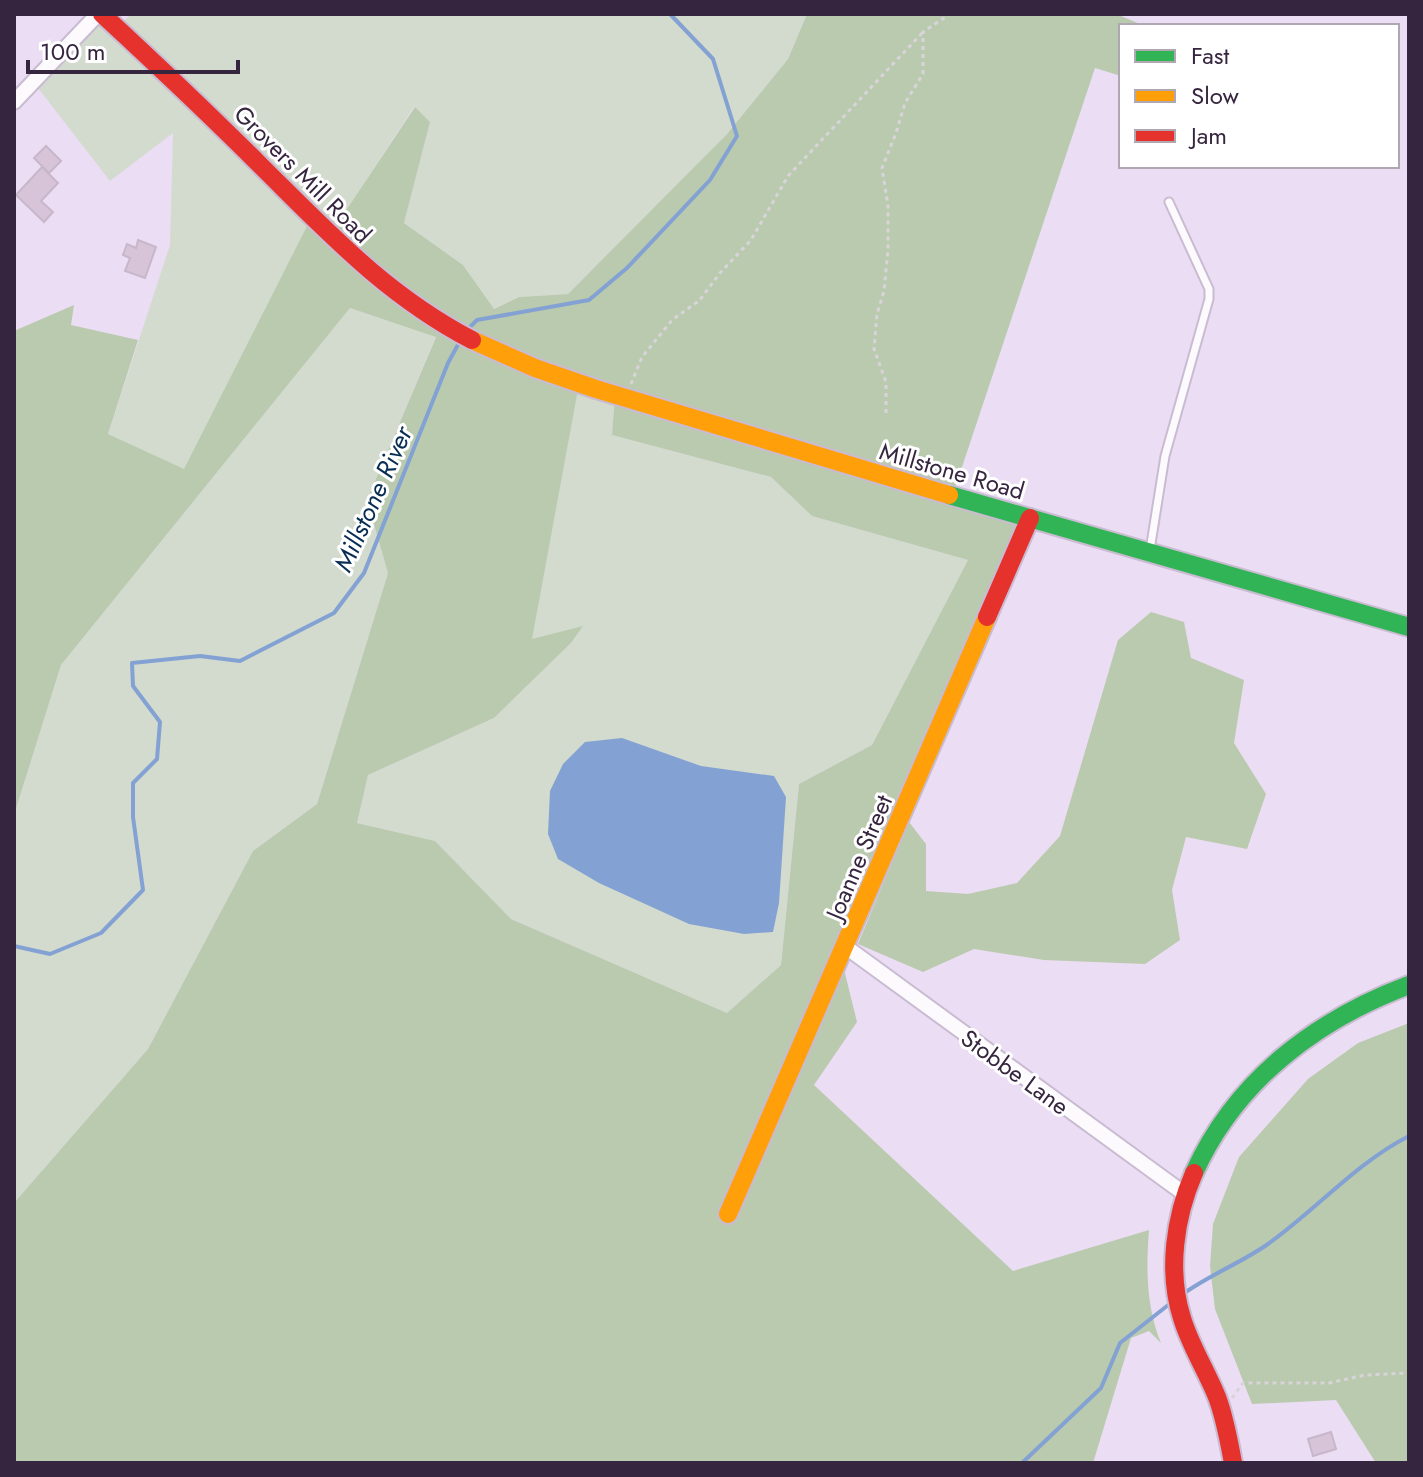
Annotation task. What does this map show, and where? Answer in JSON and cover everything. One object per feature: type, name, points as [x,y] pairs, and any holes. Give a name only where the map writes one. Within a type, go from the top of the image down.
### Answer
[{"type":"street","points":[[14,102],[100,14]]},
{"type":"street","name":"Grovers Mill Road","points":[[100,14],[183,88],[358,262],[438,322],[486,347]]},
{"type":"street","name":"Millstone Road","points":[[486,347],[535,368],[625,399],[1409,627]]},
{"type":"street","name":"Joanne Street","points":[[728,1214],[1030,518]]},
{"type":"street","name":"Stobbe Lane","points":[[846,947],[1186,1195]]},
{"type":"street","points":[[1233,1463],[1221,1408],[1182,1320],[1175,1282],[1175,1240],[1194,1171],[1213,1134],[1257,1080],[1304,1038],[1359,1006],[1409,985]]},
{"type":"lane","points":[[1149,552],[1165,456],[1209,299],[1209,289],[1169,202]]},
{"type":"path","points":[[625,399],[642,357],[673,319],[699,301],[751,240],[788,176],[923,32],[950,14]]},
{"type":"path","points":[[886,413],[886,382],[874,349],[888,250],[888,206],[882,168],[905,103],[923,74],[923,32]]},
{"type":"path","points":[[1232,1398],[1243,1383],[1329,1383],[1365,1375],[1409,1373]]},
{"type":"shaded area","points":[[107,14],[122,23],[131,14],[807,14],[788,59],[727,134],[568,294],[519,297],[493,309],[463,265],[404,223],[430,122],[414,107],[331,234],[312,216],[184,470],[108,434],[170,245],[173,133],[110,181],[38,88]]},
{"type":"shaded area","points":[[350,308],[436,336],[367,500],[388,573],[317,804],[253,851],[148,1049],[14,1203],[14,815],[61,665]]},
{"type":"shaded area","points":[[579,383],[615,395],[612,435],[771,477],[812,516],[968,560],[872,745],[799,784],[781,965],[727,1013],[511,919],[435,841],[357,823],[368,775],[494,718],[571,643],[582,627],[531,640]]},
{"type":"green space","points":[[807,14],[1116,14],[1140,24],[1119,24],[1119,75],[1095,68],[953,494],[1026,516],[838,945],[857,1022],[814,1085],[1013,1271],[1149,1230],[1148,1287],[1152,1316],[1161,1343],[1149,1331],[1131,1338],[1093,1463],[14,1463],[14,1203],[148,1049],[253,851],[317,804],[388,573],[367,500],[436,337],[350,308],[61,665],[14,815],[14,331],[74,305],[71,325],[138,340],[108,434],[184,469],[312,216],[331,233],[415,107],[430,122],[404,223],[463,265],[494,309],[519,297],[568,294],[727,134],[788,59]],"holes":[[[579,384],[615,395],[612,435],[771,477],[812,516],[968,560],[872,745],[799,784],[781,965],[727,1013],[511,919],[435,841],[357,823],[368,775],[494,718],[571,643],[583,626],[532,639]]]},
{"type":"green space","points":[[1151,612],[1184,622],[1191,658],[1244,680],[1234,743],[1266,794],[1247,849],[1186,837],[1172,890],[1180,940],[1145,964],[1044,960],[974,949],[923,972],[858,944],[909,822],[926,844],[926,891],[968,894],[1017,883],[1060,836],[1118,640]]},
{"type":"green space","points":[[1409,1023],[1409,1463],[1376,1463],[1336,1400],[1252,1404],[1215,1309],[1210,1266],[1213,1224],[1239,1157],[1308,1079],[1358,1043]]},
{"type":"water","points":[[622,738],[701,766],[774,776],[786,797],[779,903],[773,932],[744,934],[689,924],[599,883],[558,859],[548,834],[550,791],[563,764],[585,742]]},
{"type":"building","points":[[46,146],[61,161],[49,173],[34,158]]},
{"type":"building","points":[[42,167],[58,183],[41,201],[53,212],[44,222],[16,195]]},
{"type":"building","points":[[138,240],[156,247],[145,278],[125,271],[130,258],[123,255],[127,244],[136,248]]},
{"type":"building","points":[[1331,1432],[1336,1449],[1313,1456],[1308,1439]]},
{"type":"waterway","name":"Millstone River","points":[[467,330],[477,320],[589,300],[627,268],[710,180],[737,136],[713,59],[670,14]]},
{"type":"waterway","name":"Millstone River","points":[[14,946],[50,954],[101,933],[143,890],[133,817],[133,783],[157,759],[160,722],[133,686],[132,663],[200,656],[240,661],[334,613],[364,573],[448,363],[460,341]]},
{"type":"waterway","points":[[1183,1294],[1268,1244],[1371,1159],[1409,1136]]},
{"type":"waterway","points":[[1022,1463],[1101,1388],[1120,1343],[1172,1302]]},
{"type":"traffic: fast","points":[[949,495],[1409,627]]},
{"type":"traffic: fast","points":[[1194,1173],[1232,1109],[1282,1057],[1342,1016],[1409,985]]},
{"type":"traffic: slow","points":[[472,340],[535,368],[596,389],[949,495]]},
{"type":"traffic: slow","points":[[728,1214],[987,617]]},
{"type":"traffic: jam","points":[[102,14],[360,261],[412,303],[472,340]]},
{"type":"traffic: jam","points":[[987,617],[1030,518]]},
{"type":"traffic: jam","points":[[1194,1173],[1182,1208],[1175,1244],[1177,1300],[1185,1328],[1220,1405],[1233,1463]]}]
